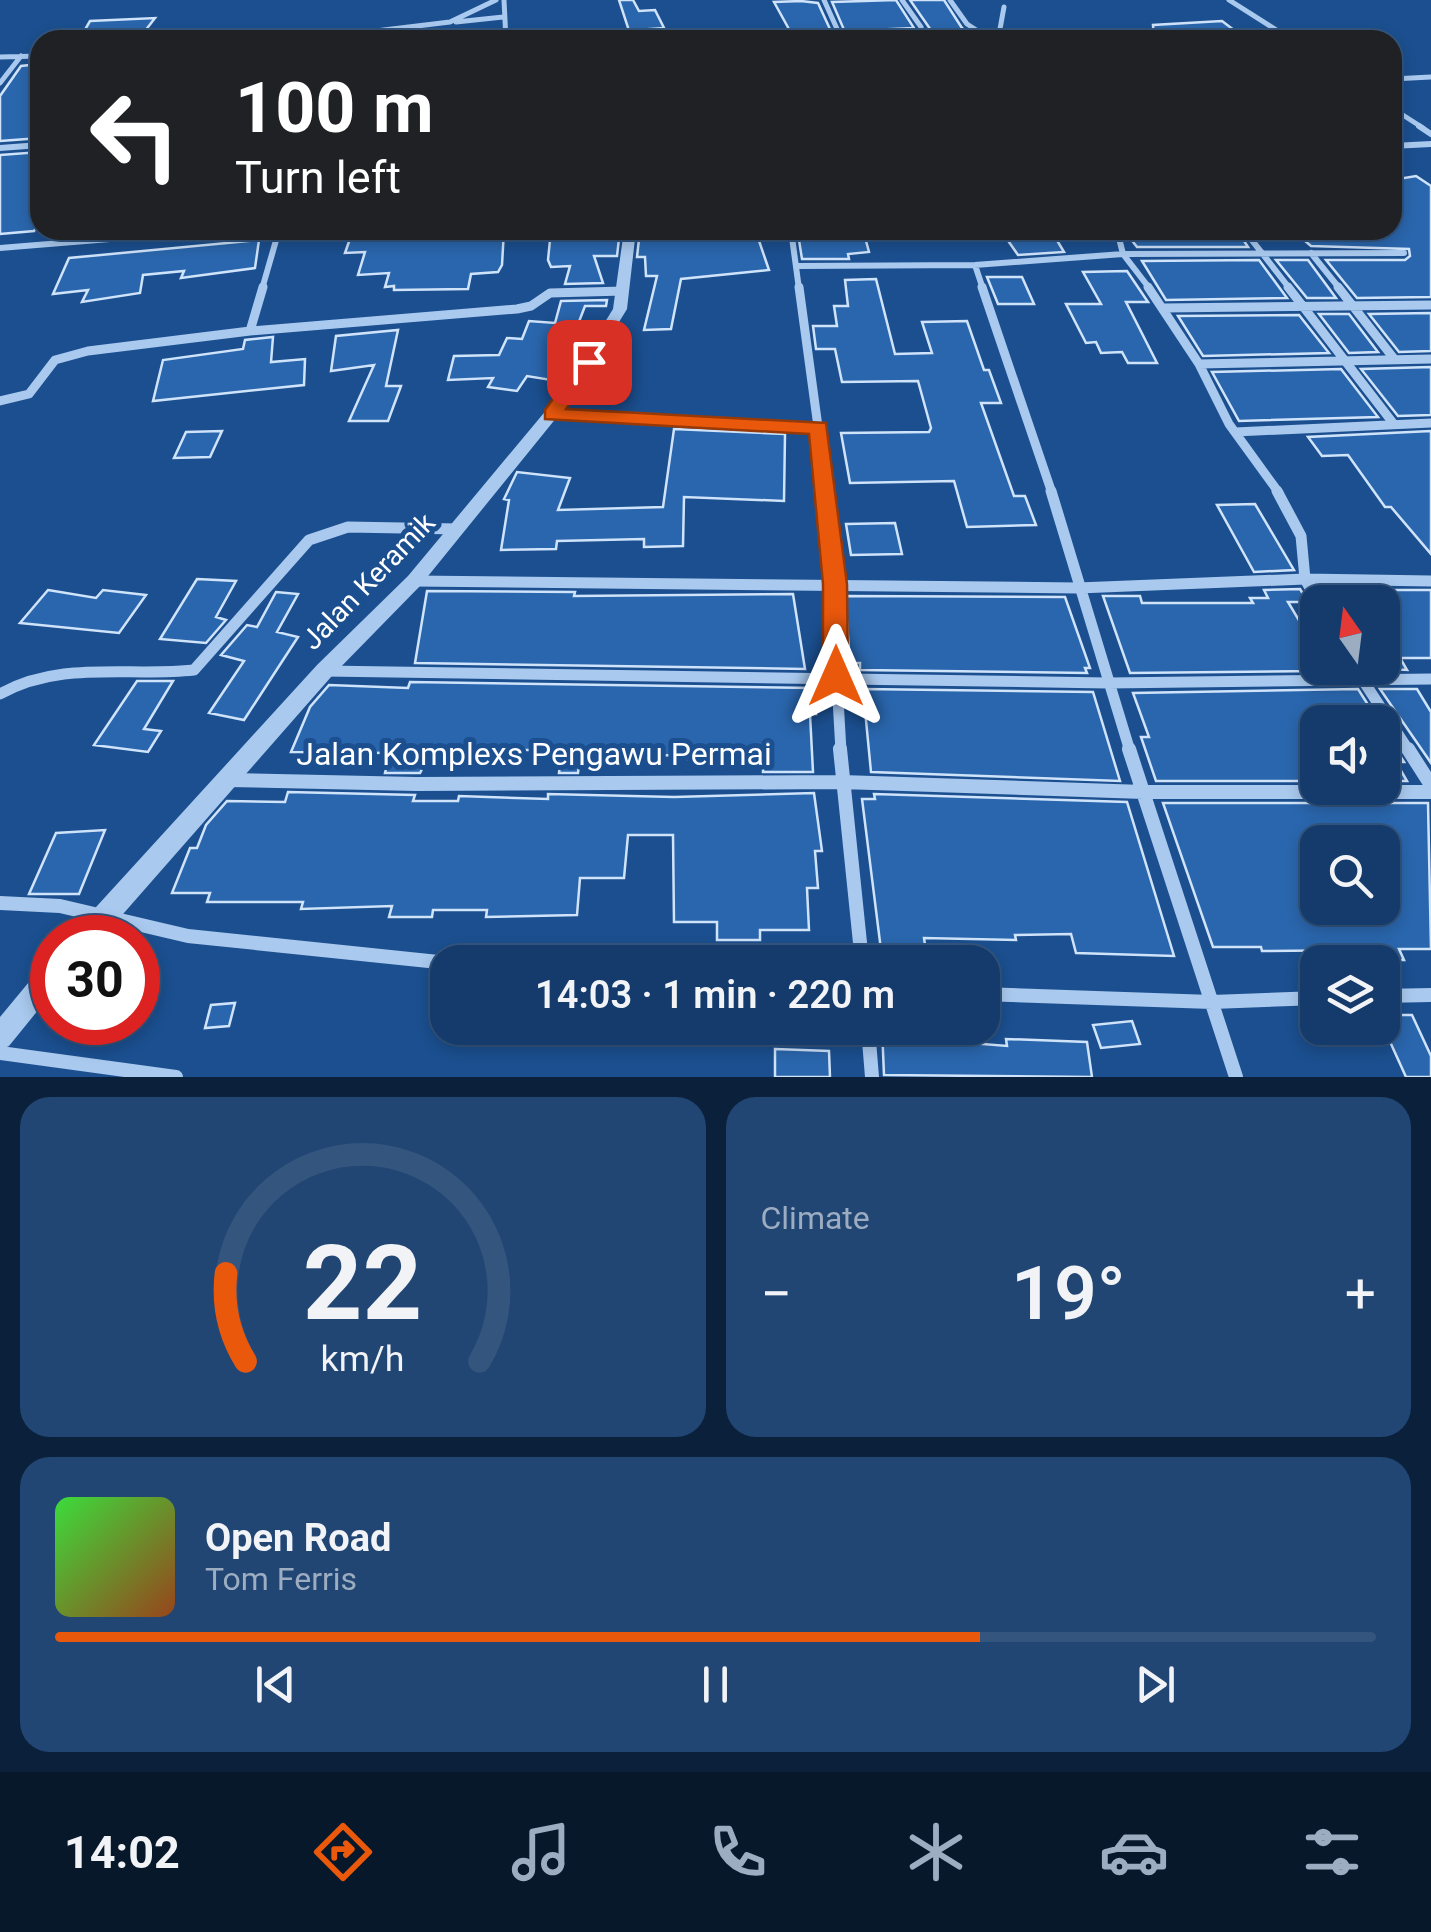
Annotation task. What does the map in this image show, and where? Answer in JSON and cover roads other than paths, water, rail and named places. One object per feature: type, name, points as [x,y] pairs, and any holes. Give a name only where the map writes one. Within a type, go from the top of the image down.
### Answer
[{"type":"street","points":[[450,22],[496,0]]},
{"type":"street","points":[[504,0],[505,30]]},
{"type":"street","points":[[824,0],[838,30]]},
{"type":"street","points":[[902,0],[921,27]]},
{"type":"street","points":[[950,0],[975,30]]},
{"type":"street","points":[[1229,0],[1276,30]]},
{"type":"street","points":[[998,30],[1004,8]]},
{"type":"street","points":[[384,30],[503,17]]},
{"type":"street","points":[[0,83],[21,56]]},
{"type":"street","points":[[0,57],[30,56]]},
{"type":"street","points":[[1402,78],[1431,77]]},
{"type":"street","points":[[1402,117],[1430,142]]},
{"type":"street","points":[[1402,145],[1430,142]]},
{"type":"street","points":[[0,148],[30,146]]},
{"type":"street","points":[[0,248],[100,240]]},
{"type":"street","points":[[250,331],[275,240]]},
{"type":"street","name":"Jalan Keramik","points":[[106,915],[324,671],[460,529],[552,414],[609,331],[624,292],[629,240]]},
{"type":"street","points":[[793,240],[819,428],[835,584],[842,782],[860,945]]},
{"type":"street","points":[[1118,240],[1122,254],[1164,308],[1199,364],[1235,432],[1275,486],[1302,536],[1308,585]]},
{"type":"street","points":[[1251,240],[1393,423]]},
{"type":"street","points":[[1311,253],[1395,360]]},
{"type":"street","points":[[797,266],[975,265],[1122,254],[1404,253]]},
{"type":"street","points":[[975,265],[1042,461],[1078,588],[1236,1077]]},
{"type":"street","points":[[0,401],[30,394],[52,362],[62,356],[250,331],[516,309],[531,306],[550,293],[624,292]]},
{"type":"street","points":[[1164,308],[1431,305]]},
{"type":"street","points":[[1199,364],[1431,359]]},
{"type":"street","points":[[552,414],[819,428]]},
{"type":"street","points":[[1235,432],[1431,424]]},
{"type":"street","points":[[0,694],[14,684],[40,676],[194,670],[309,540],[348,528],[460,529]]},
{"type":"street","points":[[414,580],[1078,588],[1305,579],[1431,581]]},
{"type":"street","points":[[324,671],[1108,683],[1300,675]]},
{"type":"street","points":[[1400,676],[1431,679]]},
{"type":"street","name":"Jalan Komplexs Pengawu Permai","points":[[1366,685],[1431,789]]},
{"type":"street","name":"Jalan Komplexs Pengawu Permai","points":[[226,780],[842,782],[1144,792],[1431,789]]},
{"type":"street","points":[[0,903],[60,906],[92,915]]},
{"type":"street","points":[[160,930],[430,961]]},
{"type":"street","points":[[1000,995],[1212,1002],[1300,999]]},
{"type":"street","points":[[1400,996],[1431,995]]},
{"type":"street","points":[[0,1038],[30,1001]]},
{"type":"street","points":[[869,1045],[872,1077]]},
{"type":"street","points":[[0,1053],[176,1077]]}]
